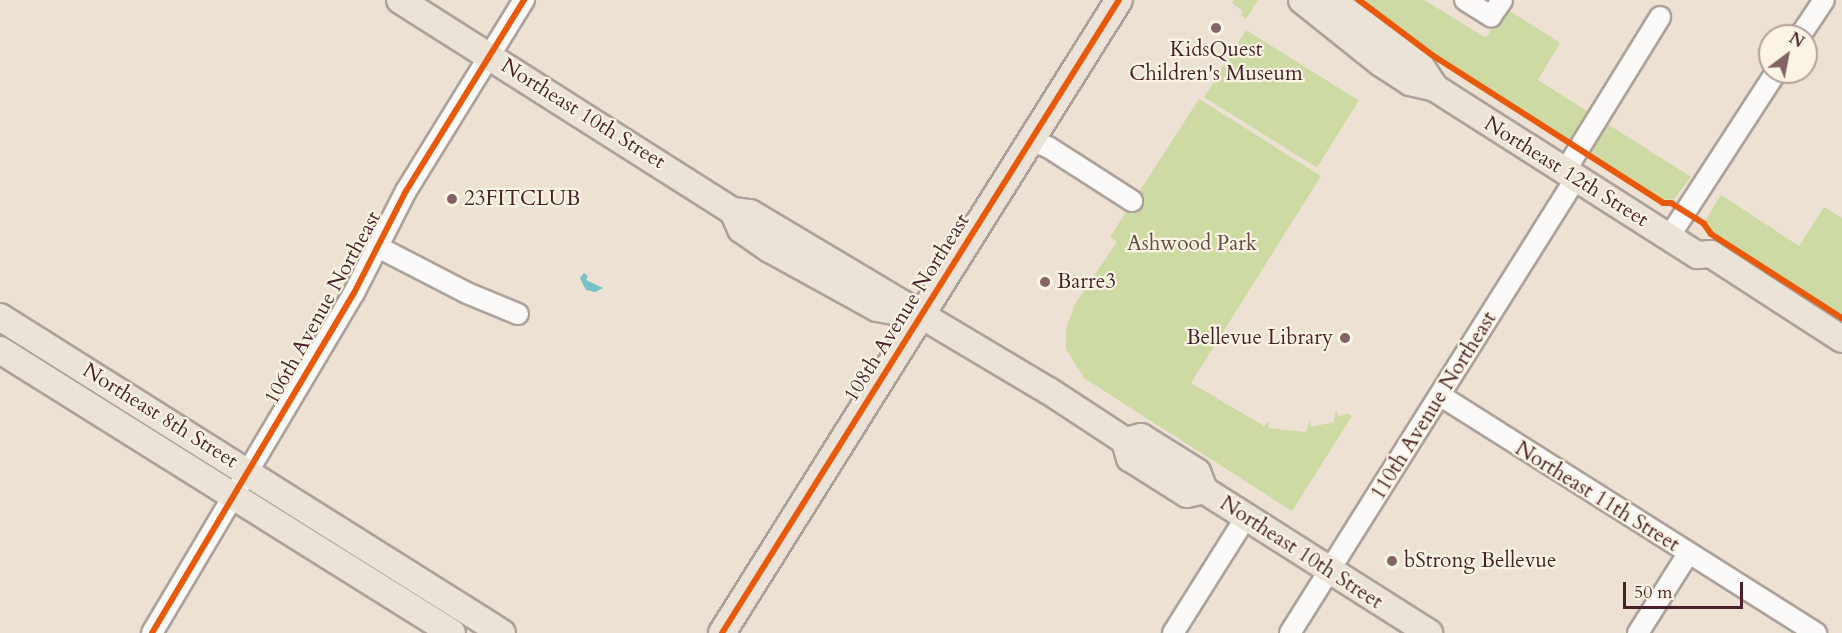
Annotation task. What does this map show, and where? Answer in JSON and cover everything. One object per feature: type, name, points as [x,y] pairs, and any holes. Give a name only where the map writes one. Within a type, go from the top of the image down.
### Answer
[{"type":"main road","name":"Northeast 10th Street","points":[[400,0],[733,211],[750,213],[893,296],[920,316],[1125,441],[1141,437],[1156,446],[1197,472],[1205,491],[1429,633]]},
{"type":"main road","name":"108th Avenue Northeast","points":[[722,633],[1119,0]]},
{"type":"main road","name":"Northeast 12th Street","points":[[1302,0],[1381,63],[1410,82],[1435,88],[1697,255],[1711,254],[1842,339]]},
{"type":"main road","name":"Northeast 12th Street","points":[[1331,0],[1420,65],[1435,88]]},
{"type":"main road","name":"Northeast 12th Street","points":[[1697,255],[1702,269],[1842,355]]},
{"type":"main road","name":"Northeast 8th Street","points":[[0,317],[249,471],[502,633]]},
{"type":"main road","name":"Northeast 8th Street","points":[[0,350],[452,633]]},
{"type":"street","name":"106th Avenue Northeast","points":[[152,633],[249,471],[378,247],[406,191],[524,0]]},
{"type":"street","points":[[1466,0],[1491,16],[1502,0]]},
{"type":"street","points":[[1808,24],[1824,0]]},
{"type":"street","name":"110th Avenue Northeast","points":[[1290,633],[1441,396],[1571,175],[1660,17]]},
{"type":"street","points":[[1669,237],[1768,84]]},
{"type":"street","points":[[1032,141],[1048,147],[1132,201]]},
{"type":"street","points":[[378,247],[467,293],[518,314]]},
{"type":"street","name":"Northeast 11th Street","points":[[1441,396],[1816,633]]},
{"type":"street","points":[[1173,633],[1246,517]]},
{"type":"street","points":[[1638,633],[1688,554]]},
{"type":"green space","points":[[1234,0],[1258,0],[1246,19],[1241,15],[1243,11],[1232,3]]},
{"type":"green space","points":[[1361,0],[1424,0],[1486,38],[1505,8],[1560,43],[1538,80],[1691,177],[1674,199],[1661,200],[1432,52]]},
{"type":"green space","points":[[1246,30],[1359,100],[1317,167],[1204,97]]},
{"type":"green space","name":"Ashwood Park","points":[[1199,99],[1321,176],[1191,383],[1264,426],[1269,421],[1268,428],[1306,432],[1310,420],[1311,427],[1334,422],[1336,410],[1339,417],[1347,413],[1352,416],[1292,511],[1084,378],[1066,349],[1066,329],[1075,304],[1117,242],[1110,237]]},
{"type":"green space","points":[[1721,195],[1799,246],[1824,207],[1842,218],[1842,316],[1712,232],[1705,221]]},
{"type":"water","points":[[584,273],[588,276],[586,280],[603,288],[595,292],[586,290],[580,278]]},
{"type":"cycle path","points":[[152,633],[354,293],[406,191],[524,0]]},
{"type":"cycle path","points":[[722,633],[1119,0]]},
{"type":"cycle path","points":[[1359,0],[1432,55],[1663,203],[1671,203],[1704,224],[1711,234],[1842,318]]},
{"type":"place","name":"KidsQuest Children's Museum","points":[[1216,28]]},
{"type":"place","name":"23FITCLUB","points":[[452,199]]},
{"type":"place","name":"Barre3","points":[[1045,282]]},
{"type":"place","name":"Bellevue Library","points":[[1345,338]]},
{"type":"place","name":"bStrong Bellevue","points":[[1392,561]]}]
